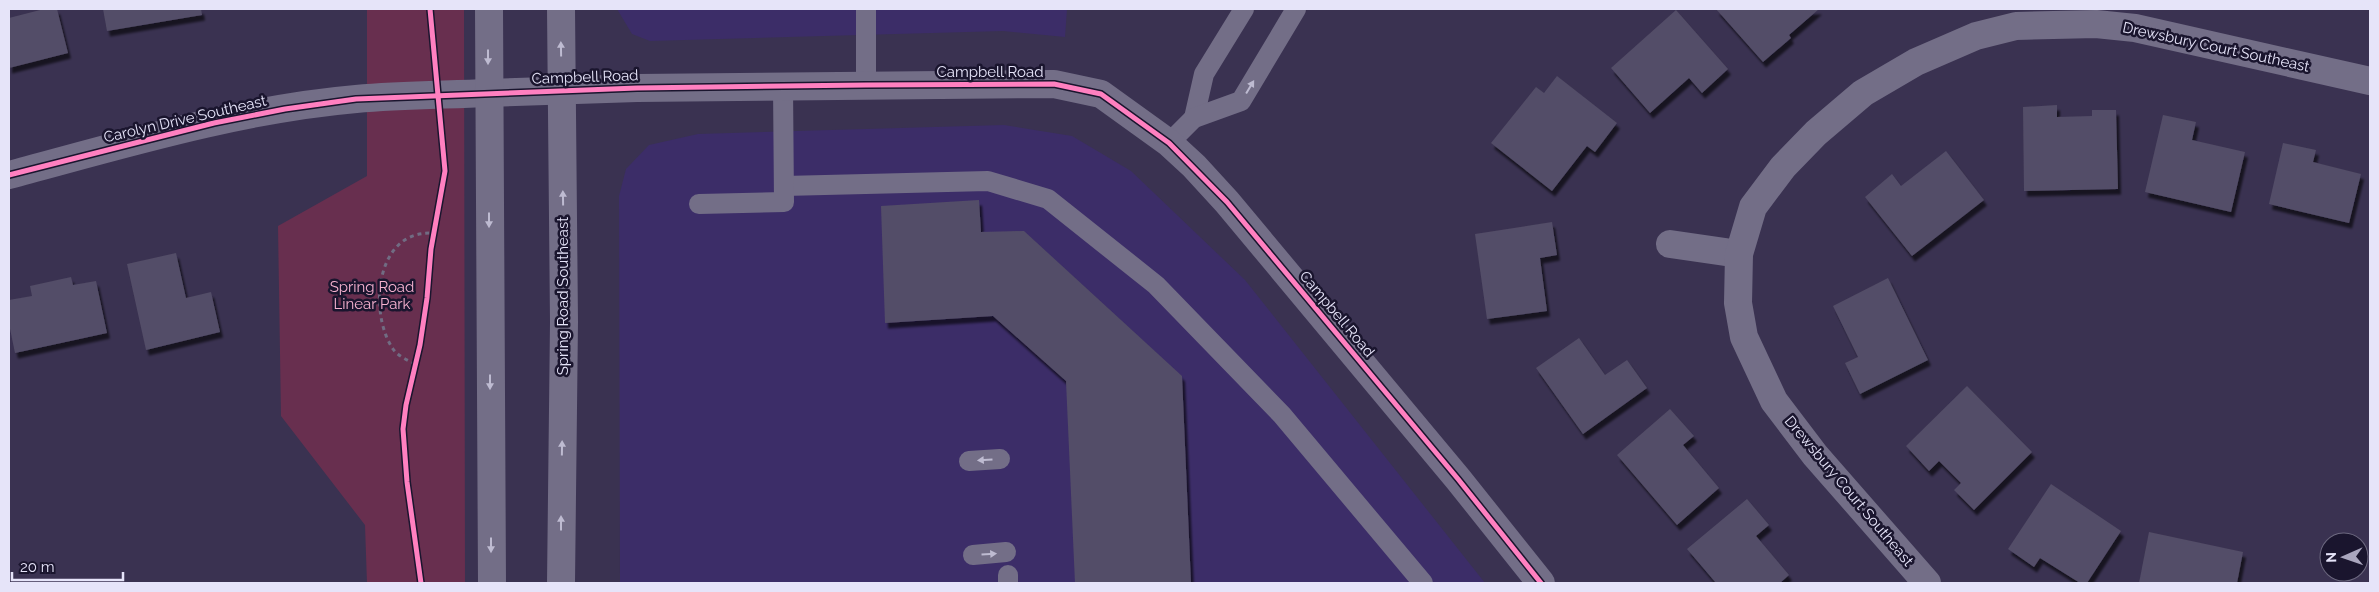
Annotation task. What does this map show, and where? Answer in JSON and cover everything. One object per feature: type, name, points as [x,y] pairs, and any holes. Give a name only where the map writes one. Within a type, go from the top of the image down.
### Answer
[{"type":"street","points":[[489,9],[492,583]]},
{"type":"street","name":"Spring Road Southeast","points":[[561,9],[564,322],[561,583]]},
{"type":"street","name":"Drewsbury Court Southeast","points":[[1927,583],[1815,455],[1774,401],[1744,337],[1738,303],[1739,254],[1753,207],[1783,167],[1816,133],[1864,93],[1916,62],[1976,36],[2065,16],[2135,28],[2370,81]]},
{"type":"street","name":"Campbell Road","points":[[488,93],[783,86],[1054,84],[1101,94],[1169,143],[1227,202],[1452,471],[1541,583]]},
{"type":"street","name":"Carolyn Drive Southeast","points":[[9,176],[150,139],[285,109],[356,99],[488,93]]},
{"type":"street","points":[[1670,244],[1739,254]]},
{"type":"lane","points":[[866,9],[866,85]]},
{"type":"lane","points":[[1194,118],[1204,74],[1244,9]]},
{"type":"lane","points":[[1169,143],[1194,118],[1241,101],[1296,9]]},
{"type":"lane","points":[[700,204],[784,202],[783,86]]},
{"type":"lane","points":[[784,186],[988,181],[1048,199],[1156,285],[1282,415],[1423,583]]},
{"type":"lane","points":[[969,461],[1000,459]]},
{"type":"lane","points":[[973,555],[1006,552]]},
{"type":"path","points":[[432,241],[436,224]]},
{"type":"path","points":[[415,364],[404,359],[394,350],[384,332],[380,312],[379,290],[384,269],[395,250],[406,239],[420,234],[434,233]]},
{"type":"path","points":[[413,371],[417,358]]},
{"type":"shaded area","points":[[617,9],[1067,9],[1065,37],[1003,31],[650,41],[632,34]]},
{"type":"shaded area","points":[[1004,125],[1072,136],[1131,171],[1245,280],[1485,583],[620,583],[619,196],[626,169],[649,145],[698,134]]},
{"type":"green space","name":"Spring Road Linear Park","points":[[367,9],[464,9],[465,583],[367,583],[365,525],[281,416],[278,226],[367,176]]},
{"type":"building","points":[[44,9],[57,9],[68,53],[9,68],[9,18]]},
{"type":"building","points":[[103,9],[201,9],[202,15],[107,31]]},
{"type":"building","points":[[1716,9],[1819,9],[1789,35],[1791,38],[1763,62]]},
{"type":"building","points":[[1676,10],[1728,69],[1702,93],[1689,78],[1650,113],[1611,68]]},
{"type":"building","points":[[1557,76],[1617,123],[1595,152],[1587,146],[1552,191],[1491,143],[1536,87],[1544,93]]},
{"type":"building","points":[[2057,105],[2057,117],[2092,116],[2092,110],[2116,110],[2118,189],[2024,191],[2023,107]]},
{"type":"building","points":[[2163,115],[2196,122],[2192,140],[2245,152],[2231,212],[2145,192]]},
{"type":"building","points":[[2283,143],[2316,150],[2313,162],[2361,174],[2349,223],[2269,204]]},
{"type":"building","points":[[1946,151],[1984,200],[1912,256],[1865,197],[1892,174],[1901,186]]},
{"type":"building","points":[[979,200],[981,232],[1024,231],[1182,376],[1191,583],[1075,583],[1066,381],[993,316],[885,323],[881,206]]},
{"type":"building","points":[[1552,222],[1557,255],[1540,258],[1547,311],[1487,319],[1475,234]]},
{"type":"building","points":[[176,253],[186,298],[211,292],[220,332],[146,350],[127,264]]},
{"type":"building","points":[[71,277],[73,285],[96,281],[107,333],[15,353],[9,324],[9,300],[32,296],[30,286]]},
{"type":"building","points":[[1888,278],[1928,360],[1860,394],[1845,363],[1858,357],[1833,306]]},
{"type":"building","points":[[1579,338],[1605,375],[1627,360],[1647,388],[1583,434],[1536,368]]},
{"type":"building","points":[[1967,386],[2032,452],[1974,510],[1954,490],[1961,483],[1939,461],[1929,471],[1906,446]]},
{"type":"building","points":[[1670,409],[1694,436],[1683,445],[1719,488],[1677,525],[1617,455]]},
{"type":"building","points":[[2051,484],[2121,531],[2087,583],[2080,583],[2040,558],[2034,567],[2008,549]]},
{"type":"building","points":[[1747,499],[1769,525],[1756,536],[1789,575],[1780,583],[1716,583],[1687,549]]},
{"type":"building","points":[[2149,532],[2243,552],[2237,583],[2139,583]]},
{"type":"cycle path","points":[[421,583],[407,482],[403,429],[406,405],[420,345],[427,298],[431,249],[445,171],[430,9]]},
{"type":"cycle path","points":[[9,175],[214,123],[285,109],[356,99],[637,88],[866,85],[1054,84],[1101,94],[1169,143],[1227,202],[1458,479],[1541,583]]}]
